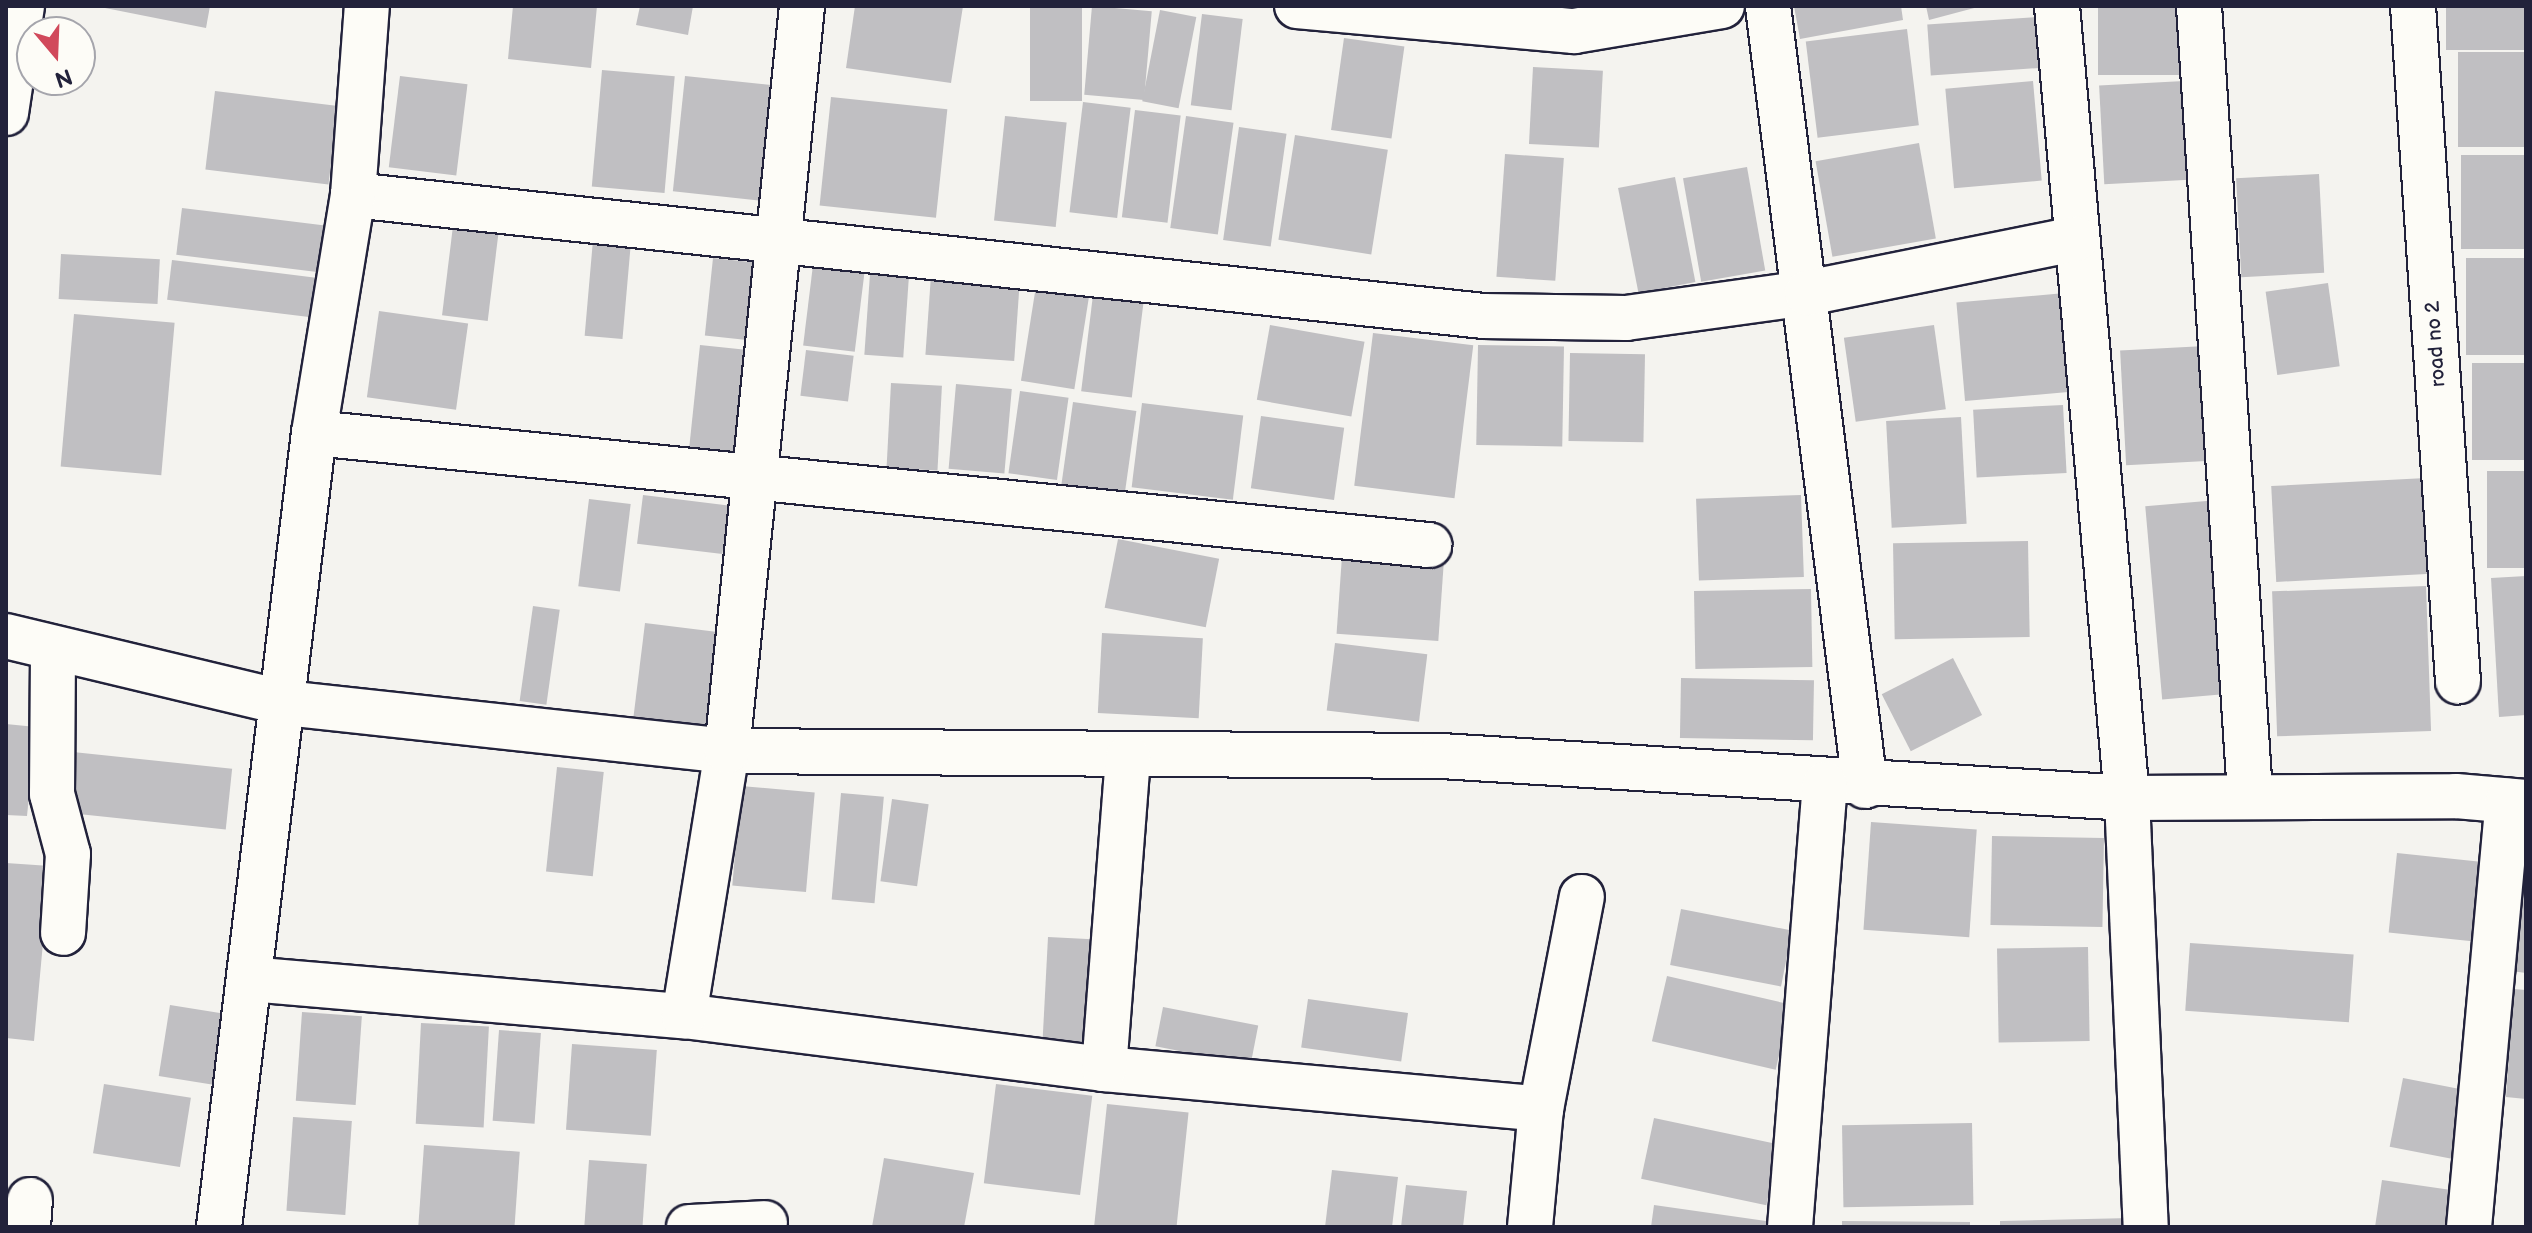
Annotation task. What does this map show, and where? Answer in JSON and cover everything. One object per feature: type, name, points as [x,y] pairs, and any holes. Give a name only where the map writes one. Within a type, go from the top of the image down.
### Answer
[{"type":"street","points":[[6,113],[22,6]]},
{"type":"street","points":[[219,1227],[285,703],[314,433],[353,195],[367,6]]},
{"type":"street","points":[[684,1016],[727,751],[775,238],[802,6]]},
{"type":"street","points":[[1297,6],[1574,31],[1722,6]]},
{"type":"street","points":[[1768,6],[1807,293],[1845,785],[1790,1227]]},
{"type":"street","points":[[2057,6],[2127,798],[2146,1227]]},
{"type":"street","points":[[2199,6],[2250,794]]},
{"type":"street","name":"road no 2","points":[[2413,6],[2458,682]]},
{"type":"street","points":[[353,195],[1483,316],[1626,318],[1807,293],[2076,239]]},
{"type":"street","points":[[314,433],[754,482],[1429,545]]},
{"type":"street","points":[[6,636],[53,652],[285,703],[727,751],[1128,758],[1441,756],[1845,785],[2127,798],[2250,794],[2517,802],[2469,1227]]},
{"type":"street","points":[[53,652],[52,794],[68,854],[63,933]]},
{"type":"street","points":[[1104,1069],[1128,758]]},
{"type":"street","points":[[1530,1227],[1541,1109],[1582,897]]},
{"type":"street","points":[[249,979],[684,1016],[1104,1069],[1541,1109]]},
{"type":"street","points":[[689,1227],[765,1223]]},
{"type":"building","points":[[95,6],[210,6],[206,28]]},
{"type":"building","points":[[513,6],[597,6],[591,68],[508,59]]},
{"type":"building","points":[[640,6],[693,6],[688,35],[636,25]]},
{"type":"building","points":[[855,6],[963,6],[951,83],[846,68]]},
{"type":"building","points":[[1030,6],[1082,6],[1082,101],[1030,101]]},
{"type":"building","points":[[1092,6],[1152,11],[1144,100],[1084,95]]},
{"type":"building","points":[[1794,6],[1901,6],[1903,20],[1800,39]]},
{"type":"building","points":[[1926,6],[1978,6],[1978,7],[1929,20]]},
{"type":"building","points":[[2098,6],[2182,6],[2182,75],[2098,75]]},
{"type":"building","points":[[2446,6],[2524,6],[2524,50],[2446,50]]},
{"type":"building","points":[[1160,10],[1196,17],[1179,108],[1142,101]]},
{"type":"building","points":[[1202,14],[1243,19],[1231,110],[1191,105]]},
{"type":"building","points":[[2036,17],[2040,68],[1931,75],[1927,25]]},
{"type":"building","points":[[1907,29],[1919,125],[1818,138],[1806,41]]},
{"type":"building","points":[[1344,38],[1404,46],[1391,139],[1331,130]]},
{"type":"building","points":[[2458,52],[2526,52],[2526,147],[2458,147]]},
{"type":"building","points":[[1533,67],[1603,71],[1599,148],[1529,144]]},
{"type":"building","points":[[602,70],[675,76],[665,193],[592,187]]},
{"type":"building","points":[[400,76],[467,84],[456,176],[389,167]]},
{"type":"building","points":[[685,76],[776,86],[763,201],[673,191]]},
{"type":"building","points":[[2033,81],[2042,181],[1954,188],[1945,89]]},
{"type":"building","points":[[2184,81],[2189,180],[2104,184],[2099,85]]},
{"type":"building","points":[[215,91],[338,106],[328,185],[205,169]]},
{"type":"building","points":[[831,97],[947,109],[936,218],[820,205]]},
{"type":"building","points":[[1083,102],[1131,108],[1117,218],[1069,212]]},
{"type":"building","points":[[1135,110],[1181,116],[1167,223],[1122,217]]},
{"type":"building","points":[[1005,116],[1067,122],[1056,227],[994,220]]},
{"type":"building","points":[[1186,116],[1234,123],[1218,235],[1170,228]]},
{"type":"building","points":[[1239,127],[1287,134],[1271,247],[1223,240]]},
{"type":"building","points":[[1295,135],[1388,150],[1371,254],[1278,240]]},
{"type":"building","points":[[1919,143],[1936,239],[1832,257],[1816,161]]},
{"type":"building","points":[[1505,154],[1564,158],[1555,281],[1496,277]]},
{"type":"building","points":[[2461,155],[2526,155],[2526,249],[2461,249]]},
{"type":"building","points":[[1747,167],[1765,270],[1701,282],[1683,178]]},
{"type":"building","points":[[2319,174],[2324,273],[2241,277],[2236,178]]},
{"type":"building","points":[[1675,177],[1695,282],[1638,293],[1618,188]]},
{"type":"building","points":[[182,208],[325,226],[319,272],[176,255]]},
{"type":"building","points":[[453,226],[499,232],[488,321],[442,315]]},
{"type":"building","points":[[593,240],[631,243],[622,339],[585,336]]},
{"type":"building","points":[[61,254],[160,259],[158,304],[59,299]]},
{"type":"building","points":[[713,258],[760,263],[752,340],[705,336]]},
{"type":"building","points":[[2466,258],[2526,258],[2526,355],[2466,355]]},
{"type":"building","points":[[172,260],[318,278],[313,318],[167,300]]},
{"type":"building","points":[[813,265],[865,271],[855,352],[803,345]]},
{"type":"building","points":[[870,274],[909,277],[903,358],[864,355]]},
{"type":"building","points":[[931,275],[1020,281],[1014,361],[925,355]]},
{"type":"building","points":[[2328,283],[2340,366],[2277,375],[2266,292]]},
{"type":"building","points":[[1036,286],[1089,294],[1074,389],[1021,381]]},
{"type":"building","points":[[2065,293],[2074,392],[1965,401],[1956,302]]},
{"type":"building","points":[[1093,295],[1144,301],[1132,397],[1081,391]]},
{"type":"building","points":[[379,311],[468,324],[456,410],[367,397]]},
{"type":"building","points":[[74,314],[175,323],[161,475],[61,466]]},
{"type":"building","points":[[1270,325],[1365,342],[1351,417],[1257,400]]},
{"type":"building","points":[[1934,325],[1946,409],[1856,422],[1844,338]]},
{"type":"building","points":[[1373,333],[1473,345],[1454,498],[1354,486]]},
{"type":"building","points":[[700,345],[753,351],[742,453],[689,447]]},
{"type":"building","points":[[1478,345],[1564,347],[1562,446],[1476,445]]},
{"type":"building","points":[[2205,346],[2211,461],[2126,465],[2120,350]]},
{"type":"building","points":[[806,350],[854,356],[848,402],[800,396]]},
{"type":"building","points":[[1570,353],[1645,354],[1643,442],[1568,441]]},
{"type":"building","points":[[2472,363],[2526,363],[2526,460],[2472,460]]},
{"type":"building","points":[[891,383],[942,386],[937,471],[887,468]]},
{"type":"building","points":[[956,384],[1012,389],[1004,474],[949,469]]},
{"type":"building","points":[[1020,391],[1069,398],[1057,480],[1008,473]]},
{"type":"building","points":[[1073,402],[1136,411],[1125,495],[1061,486]]},
{"type":"building","points":[[1142,403],[1243,415],[1233,500],[1132,487]]},
{"type":"building","points":[[2063,405],[2067,473],[1977,478],[1973,410]]},
{"type":"building","points":[[1261,416],[1344,428],[1334,500],[1251,488]]},
{"type":"building","points":[[1961,417],[1967,524],[1892,528],[1886,421]]},
{"type":"building","points":[[2487,471],[2526,471],[2526,568],[2487,568]]},
{"type":"building","points":[[2426,478],[2431,574],[2276,582],[2271,486]]},
{"type":"building","points":[[643,495],[728,505],[722,554],[637,544]]},
{"type":"building","points":[[1801,495],[1804,577],[1699,581],[1696,499]]},
{"type":"building","points":[[589,499],[631,504],[620,591],[578,586]]},
{"type":"building","points":[[2218,500],[2235,693],[2162,700],[2145,506]]},
{"type":"building","points":[[1118,539],[1219,559],[1206,627],[1105,608]]},
{"type":"building","points":[[2028,541],[2030,637],[1895,639],[1893,543]]},
{"type":"building","points":[[1342,556],[1444,563],[1438,641],[1337,634]]},
{"type":"building","points":[[2526,576],[2526,715],[2499,717],[2491,578]]},
{"type":"building","points":[[2426,586],[2431,731],[2277,736],[2272,591]]},
{"type":"building","points":[[1811,589],[1812,667],[1695,669],[1694,591]]},
{"type":"building","points":[[533,606],[560,610],[546,705],[520,701]]},
{"type":"building","points":[[645,623],[719,632],[707,729],[633,720]]},
{"type":"building","points":[[1102,633],[1203,638],[1199,718],[1098,713]]},
{"type":"building","points":[[1335,643],[1427,654],[1419,722],[1327,710]]},
{"type":"building","points":[[1953,658],[1982,715],[1911,751],[1882,694]]},
{"type":"building","points":[[1681,678],[1814,680],[1813,740],[1680,738]]},
{"type":"building","points":[[6,724],[36,727],[27,816],[6,815]]},
{"type":"building","points":[[73,752],[232,769],[226,829],[67,813]]},
{"type":"building","points":[[557,767],[604,772],[593,876],[546,871]]},
{"type":"building","points":[[741,786],[815,792],[806,892],[732,886]]},
{"type":"building","points":[[841,793],[884,797],[875,903],[832,900]]},
{"type":"building","points":[[892,799],[929,804],[917,886],[880,881]]},
{"type":"building","points":[[1871,822],[1977,829],[1969,937],[1863,930]]},
{"type":"building","points":[[1992,836],[2104,838],[2102,927],[1990,925]]},
{"type":"building","points":[[2397,853],[2488,863],[2479,942],[2389,933]]},
{"type":"building","points":[[6,863],[50,866],[34,1041],[6,1038]]},
{"type":"building","points":[[2526,879],[2526,973],[2511,971]]},
{"type":"building","points":[[1681,909],[1792,931],[1781,987],[1670,965]]},
{"type":"building","points":[[1048,937],[1102,940],[1097,1043],[1043,1040]]},
{"type":"building","points":[[2190,943],[2354,954],[2349,1022],[2185,1011]]},
{"type":"building","points":[[2088,947],[2090,1041],[1999,1043],[1997,949]]},
{"type":"building","points":[[1667,976],[1791,1005],[1776,1070],[1652,1041]]},
{"type":"building","points":[[2514,989],[2526,990],[2526,1099],[2506,1097]]},
{"type":"building","points":[[1308,999],[1408,1013],[1401,1062],[1301,1048]]},
{"type":"building","points":[[170,1005],[229,1014],[218,1085],[159,1076]]},
{"type":"building","points":[[1163,1007],[1258,1026],[1251,1065],[1155,1046]]},
{"type":"building","points":[[302,1012],[362,1016],[356,1105],[296,1101]]},
{"type":"building","points":[[421,1023],[489,1027],[484,1127],[416,1124]]},
{"type":"building","points":[[499,1030],[541,1033],[535,1124],[493,1121]]},
{"type":"building","points":[[572,1044],[657,1050],[651,1136],[566,1130]]},
{"type":"building","points":[[2403,1078],[2481,1093],[2467,1162],[2390,1147]]},
{"type":"building","points":[[104,1084],[191,1098],[180,1167],[93,1153]]},
{"type":"building","points":[[996,1084],[1092,1096],[1080,1195],[984,1183]]},
{"type":"building","points":[[1107,1104],[1189,1113],[1177,1227],[1094,1227]]},
{"type":"building","points":[[293,1117],[352,1121],[345,1215],[286,1211]]},
{"type":"building","points":[[1654,1118],[1779,1145],[1766,1205],[1641,1179]]},
{"type":"building","points":[[1972,1123],[1973,1205],[1843,1207],[1842,1125]]},
{"type":"building","points":[[424,1145],[520,1152],[515,1227],[418,1227]]},
{"type":"building","points":[[884,1158],[974,1173],[964,1227],[872,1227]]},
{"type":"building","points":[[589,1160],[647,1164],[642,1227],[584,1227]]},
{"type":"building","points":[[1332,1170],[1398,1177],[1392,1227],[1325,1227]]},
{"type":"building","points":[[2382,1180],[2465,1192],[2460,1227],[2375,1227]]},
{"type":"building","points":[[1406,1185],[1467,1191],[1463,1227],[1401,1227]]},
{"type":"building","points":[[1654,1205],[1780,1223],[1780,1227],[1651,1227]]},
{"type":"building","points":[[2131,1218],[2131,1227],[2000,1227],[2000,1221]]},
{"type":"building","points":[[1842,1221],[1970,1222],[1970,1227],[1842,1227]]}]
